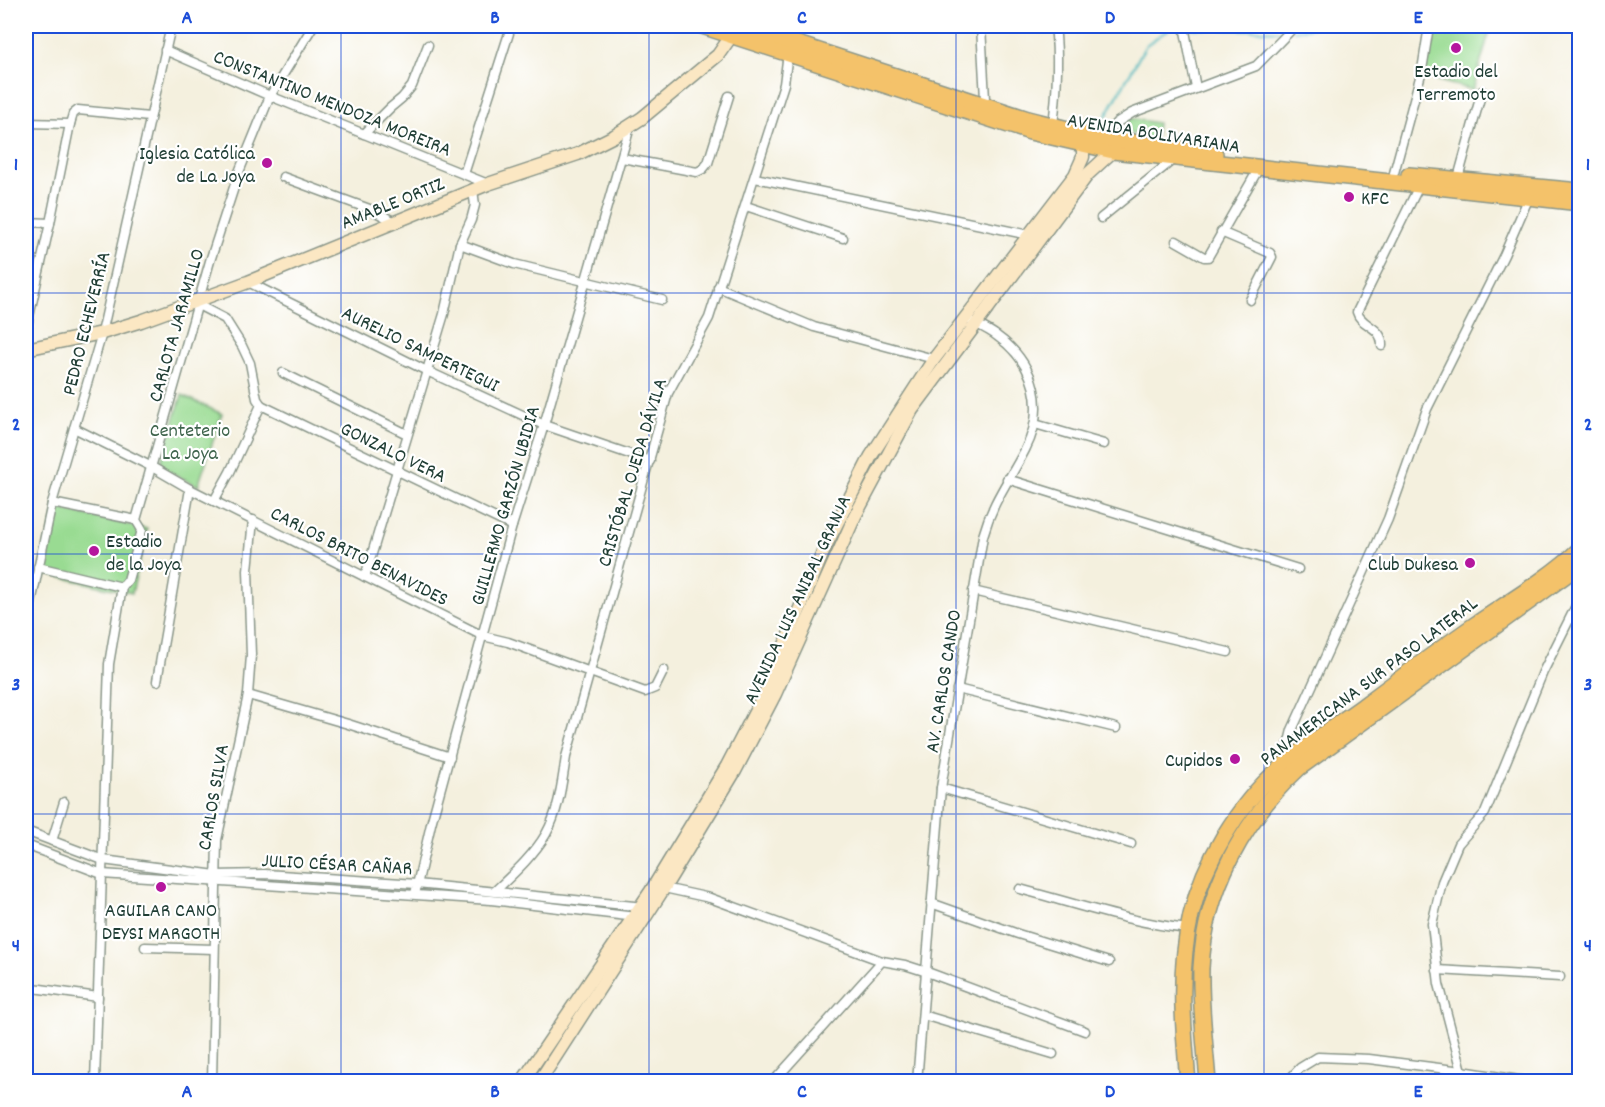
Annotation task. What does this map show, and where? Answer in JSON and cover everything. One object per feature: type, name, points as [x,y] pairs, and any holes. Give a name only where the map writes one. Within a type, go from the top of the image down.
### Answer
[{"type":"highway","name":"AVENIDA BOLIVARIANA","points":[[702,26],[736,29],[983,106],[1104,138],[1278,163],[1580,191]]},
{"type":"highway","name":"AVENIDA BOLIVARIANA","points":[[736,29],[788,53],[935,103],[1030,132],[1083,145],[1174,159],[1580,203]]},
{"type":"highway","name":"PANAMERICANA SUR PASO LATERAL","points":[[1188,1082],[1181,990],[1189,929],[1202,881],[1234,821],[1259,789],[1283,766],[1440,649],[1580,549]]},
{"type":"highway","points":[[1208,1082],[1201,968],[1209,914],[1220,881],[1236,846],[1259,810],[1276,789],[1299,768],[1580,565]]},
{"type":"main road","name":"AMABLE ORTIZ","points":[[26,349],[102,333],[199,302],[488,184],[578,154],[630,127],[718,55],[736,29]]},
{"type":"main road","name":"AVENIDA LUIS ANIBAL GRANJA","points":[[539,1082],[643,912],[727,766],[766,690],[842,510],[871,456],[934,359],[1075,175],[1083,157],[1083,145]]},
{"type":"main road","name":"AVENIDA LUIS ANIBAL GRANJA","points":[[522,1082],[643,912],[664,888],[735,771],[775,694],[855,516],[912,410],[1088,174],[1113,151]]},
{"type":"street","name":"PEDRO ECHEVERRÍA","points":[[26,627],[52,503],[102,333],[171,26]]},
{"type":"street","name":"CARLOTA JARAMILLO","points":[[95,1082],[109,664],[122,587],[128,580],[142,530],[136,520],[238,172],[270,96],[313,26]]},
{"type":"street","points":[[981,26],[985,99],[983,106]]},
{"type":"street","points":[[1053,125],[1058,53],[1055,26]]},
{"type":"street","points":[[1184,26],[1196,88]]},
{"type":"street","points":[[1104,138],[1116,123],[1132,113],[1256,66],[1295,26]]},
{"type":"street","points":[[1394,174],[1422,70],[1429,26]]},
{"type":"street","points":[[464,174],[511,27]]},
{"type":"street","points":[[364,134],[412,86],[428,45]]},
{"type":"street","name":"CONSTANTINO MENDOZA MOREIRA","points":[[165,50],[270,96],[488,184]]},
{"type":"street","name":"CRISTÓBAL OJEDA DÁVILA","points":[[495,891],[540,843],[547,833],[558,802],[566,757],[668,393],[709,318],[784,84],[788,53]]},
{"type":"street","points":[[1458,178],[1482,91]]},
{"type":"street","points":[[622,158],[696,172],[703,169],[708,163],[729,96]]},
{"type":"street","points":[[26,330],[73,114],[78,110],[149,117]]},
{"type":"street","points":[[26,123],[70,124]]},
{"type":"street","name":"GUILLERMO GARZÓN UBIDIA","points":[[416,889],[512,526],[544,425],[630,127]]},
{"type":"street","points":[[1101,218],[1174,159]]},
{"type":"street","points":[[1176,241],[1208,257],[1259,168]]},
{"type":"street","points":[[283,177],[372,210],[395,222]]},
{"type":"street","points":[[755,178],[1029,236]]},
{"type":"street","points":[[1382,346],[1383,340],[1378,331],[1360,319],[1357,312],[1419,186]]},
{"type":"street","points":[[365,577],[374,554],[396,470],[444,314],[460,244],[471,220],[475,205],[473,190]]},
{"type":"street","points":[[1283,766],[1292,730],[1388,519],[1427,409],[1504,255],[1528,198]]},
{"type":"street","points":[[746,206],[843,238]]},
{"type":"street","points":[[26,222],[50,223]]},
{"type":"street","points":[[1221,232],[1270,253],[1272,257],[1250,300]]},
{"type":"street","points":[[460,244],[514,264],[662,300]]},
{"type":"street","name":"AURELIO SAMPERTEGUI","points":[[249,282],[427,371],[544,425],[650,461]]},
{"type":"street","points":[[718,287],[814,327],[934,359]]},
{"type":"street","points":[[199,302],[225,319],[239,340],[250,363],[257,399],[261,405],[214,501]]},
{"type":"street","name":"AV. CARLOS CANDO","points":[[917,1082],[941,788],[973,591],[987,520],[992,506],[1026,449],[1035,424],[1037,399],[1030,375],[1016,352],[997,336],[965,318]]},
{"type":"street","points":[[283,374],[407,434]]},
{"type":"street","name":"GONZALO VERA","points":[[261,405],[512,526]]},
{"type":"street","points":[[1035,424],[1104,444]]},
{"type":"street","name":"CARLOS BRITO BENAVIDES","points":[[74,428],[483,636],[508,642],[645,692],[654,688],[663,670]]},
{"type":"street","points":[[1007,479],[1298,569]]},
{"type":"street","points":[[157,681],[190,489]]},
{"type":"street","points":[[52,503],[136,520]]},
{"type":"street","name":"CARLOS SILVA","points":[[212,1082],[217,840],[248,695],[251,655],[248,570],[253,520]]},
{"type":"street","points":[[38,567],[122,587]]},
{"type":"street","points":[[973,591],[1228,652]]},
{"type":"street","points":[[1462,1071],[1439,984],[1432,924],[1442,882],[1458,844],[1485,813],[1543,672],[1578,603]]},
{"type":"street","points":[[957,689],[1116,728]]},
{"type":"street","points":[[248,695],[450,757]]},
{"type":"street","points":[[941,788],[1131,844]]},
{"type":"street","points":[[52,841],[64,802]]},
{"type":"street","name":"JULIO CÉSAR CAÑAR","points":[[26,831],[103,860],[216,879]]},
{"type":"street","name":"JULIO CÉSAR CAÑAR","points":[[26,845],[102,874],[216,879],[265,874],[416,889],[491,900],[643,912]]},
{"type":"street","points":[[664,888],[710,898],[882,961],[927,972],[1085,1031]]},
{"type":"street","name":"JULIO CÉSAR CAÑAR","points":[[416,889],[495,891],[643,912]]},
{"type":"street","points":[[1020,889],[1082,907],[1169,927],[1189,929]]},
{"type":"street","points":[[931,903],[1018,934],[1109,962]]},
{"type":"street","points":[[145,947],[214,949]]},
{"type":"street","points":[[777,1081],[882,961]]},
{"type":"street","points":[[1437,970],[1560,977]]},
{"type":"street","points":[[26,987],[98,997]]},
{"type":"street","points":[[923,1015],[1053,1054]]},
{"type":"street","points":[[1287,1082],[1300,1068],[1318,1057],[1338,1056],[1533,1082]]},
{"type":"green space","name":"Estadio del Terremoto","points":[[1434,26],[1491,26],[1473,90],[1420,76]]},
{"type":"green space","points":[[1129,118],[1157,123],[1155,139],[1126,133]]},
{"type":"green space","name":"Centeterio La Joya","points":[[182,395],[222,414],[198,486],[159,467]]},
{"type":"green space","name":"Estadio de la Joya","points":[[56,508],[147,529],[132,593],[41,573]]},
{"type":"waterway","points":[[1294,31],[1323,26]]},
{"type":"waterway","points":[[1101,125],[1146,45],[1172,27],[1181,27]]},
{"type":"waterway","points":[[1186,28],[1285,31]]},
{"type":"place","name":"Estadio del Terremoto","points":[[1456,48]]},
{"type":"place","name":"Iglesia Católica de La Joya","points":[[267,163]]},
{"type":"place","name":"KFC","points":[[1349,197]]},
{"type":"place","name":"Estadio de la Joya","points":[[94,551]]},
{"type":"place","name":"Club Dukesa","points":[[1470,563]]},
{"type":"place","name":"Cupidos","points":[[1235,759]]},
{"type":"place","name":"AGUILAR CANO DEYSI MARGOTH","points":[[161,887]]}]
